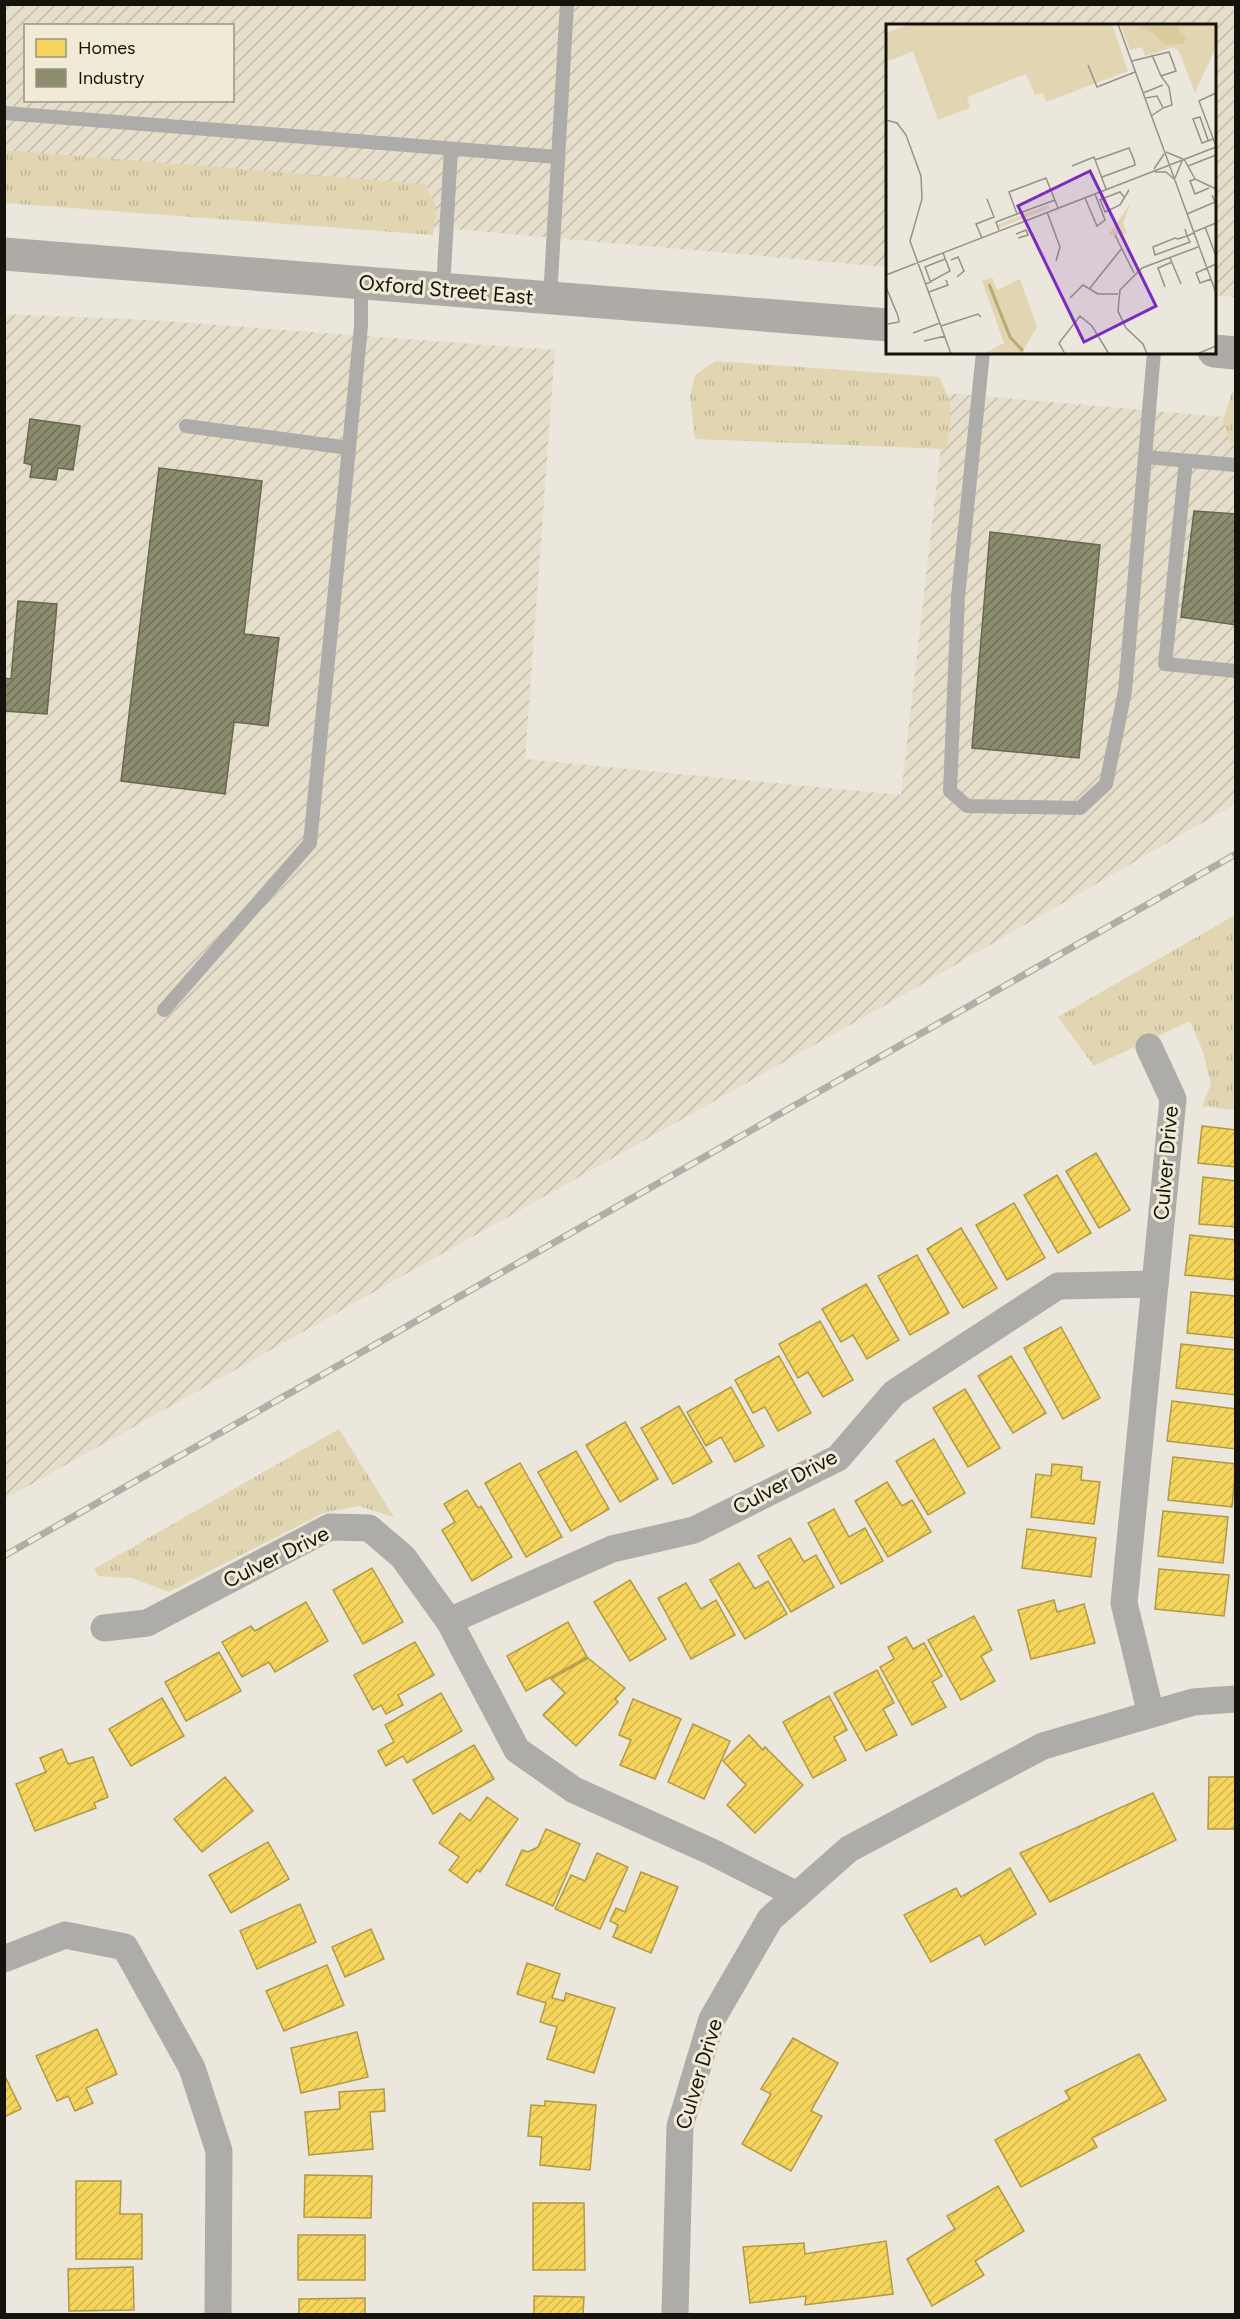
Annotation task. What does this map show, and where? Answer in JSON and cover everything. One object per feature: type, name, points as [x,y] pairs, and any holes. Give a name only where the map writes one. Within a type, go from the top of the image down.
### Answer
[{"type":"main road","name":"Oxford Street East","points":[[4,254],[886,325]]},
{"type":"main road","points":[[1216,351],[1236,353]]},
{"type":"street","name":"Culver Drive","points":[[1149,1047],[1173,1099],[1124,1604],[1151,1714]]},
{"type":"street","name":"Culver Drive","points":[[449,1621],[612,1549],[694,1530],[838,1458],[894,1393],[1058,1286],[1155,1284]]},
{"type":"street","name":"Culver Drive","points":[[104,1628],[147,1623],[330,1527],[369,1528],[403,1557],[449,1621],[517,1750],[574,1790],[712,1852],[797,1895]]},
{"type":"street","name":"Culver Drive","points":[[675,2314],[680,2126],[712,2019],[771,1919],[849,1849],[1043,1746],[1193,1701],[1236,1699]]},
{"type":"street","points":[[4,1959],[65,1935],[125,1947],[192,2068],[219,2151],[218,2314]]},
{"type":"lane","points":[[550,298],[567,4]]},
{"type":"lane","points":[[4,113],[558,157]]},
{"type":"lane","points":[[443,290],[451,149]]},
{"type":"lane","points":[[164,1010],[310,843],[361,326],[361,283]]},
{"type":"lane","points":[[983,354],[958,597],[950,790],[967,806],[1080,808],[1106,784],[1125,691],[1154,354]]},
{"type":"lane","points":[[186,426],[349,448]]},
{"type":"lane","points":[[1145,457],[1236,465]]},
{"type":"lane","points":[[1186,461],[1165,664],[1236,671]]},
{"type":"shaded area","points":[[4,5],[1235,5],[1235,297],[1216,295],[1216,24],[886,24],[886,267],[5,190]]},
{"type":"shaded area","points":[[5,314],[151,320],[555,350],[525,759],[901,795],[947,393],[1235,418],[1235,804],[882,1007],[5,1499]]},
{"type":"green space","points":[[4,150],[425,184],[436,206],[433,235],[5,203]]},
{"type":"green space","points":[[715,361],[939,377],[948,397],[951,413],[946,449],[695,439],[690,397],[695,375]]},
{"type":"green space","points":[[1232,392],[1235,393],[1235,445],[1229,441],[1223,421]]},
{"type":"green space","points":[[1235,915],[1235,1110],[1202,1106],[1211,1084],[1203,1052],[1190,1021],[1094,1066],[1058,1017]]},
{"type":"green space","points":[[339,1429],[394,1517],[359,1506],[323,1513],[169,1592],[132,1578],[98,1576],[94,1569]]},
{"type":"building: Homes","points":[[1202,1126],[1236,1130],[1236,1167],[1198,1163]]},
{"type":"building: Homes","points":[[1096,1153],[1130,1210],[1099,1228],[1066,1171]]},
{"type":"building: Homes","points":[[1057,1175],[1091,1233],[1058,1253],[1024,1195]]},
{"type":"building: Homes","points":[[1203,1177],[1236,1181],[1236,1227],[1199,1224]]},
{"type":"building: Homes","points":[[1014,1203],[1045,1258],[1007,1280],[976,1225]]},
{"type":"building: Homes","points":[[961,1228],[997,1288],[963,1308],[927,1249]]},
{"type":"building: Homes","points":[[1190,1235],[1236,1240],[1236,1280],[1185,1275]]},
{"type":"building: Homes","points":[[917,1255],[949,1313],[910,1335],[878,1276]]},
{"type":"building: Homes","points":[[866,1284],[899,1340],[867,1359],[853,1335],[841,1342],[822,1309]]},
{"type":"building: Homes","points":[[1191,1292],[1236,1296],[1236,1338],[1187,1333]]},
{"type":"building: Homes","points":[[820,1321],[853,1380],[823,1397],[808,1372],[798,1378],[779,1344]]},
{"type":"building: Homes","points":[[1061,1327],[1100,1398],[1063,1419],[1024,1348]]},
{"type":"building: Homes","points":[[1181,1344],[1236,1350],[1236,1395],[1176,1388]]},
{"type":"building: Homes","points":[[779,1356],[811,1413],[778,1431],[765,1407],[753,1413],[735,1380]]},
{"type":"building: Homes","points":[[1011,1356],[1046,1413],[1013,1433],[978,1376]]},
{"type":"building: Homes","points":[[731,1387],[764,1446],[735,1462],[721,1437],[706,1446],[687,1412]]},
{"type":"building: Homes","points":[[965,1389],[1000,1448],[968,1467],[933,1408]]},
{"type":"building: Homes","points":[[1172,1401],[1236,1409],[1236,1449],[1167,1441]]},
{"type":"building: Homes","points":[[679,1406],[712,1462],[673,1484],[641,1428]]},
{"type":"building: Homes","points":[[625,1422],[658,1479],[620,1502],[586,1445]]},
{"type":"building: Homes","points":[[934,1439],[965,1493],[928,1515],[896,1461]]},
{"type":"building: Homes","points":[[576,1451],[609,1509],[571,1531],[538,1472]]},
{"type":"building: Homes","points":[[1173,1457],[1236,1464],[1232,1507],[1168,1500]]},
{"type":"building: Homes","points":[[520,1463],[562,1537],[526,1557],[485,1483]]},
{"type":"building: Homes","points":[[1052,1464],[1082,1467],[1081,1480],[1100,1482],[1094,1524],[1031,1517],[1036,1474],[1051,1476]]},
{"type":"building: Homes","points":[[887,1482],[902,1506],[912,1500],[931,1532],[888,1557],[855,1501]]},
{"type":"building: Homes","points":[[467,1490],[478,1508],[481,1506],[512,1557],[472,1581],[442,1530],[455,1522],[444,1504]]},
{"type":"building: Homes","points":[[834,1509],[849,1537],[865,1528],[883,1561],[841,1584],[808,1523]]},
{"type":"building: Homes","points":[[1163,1511],[1228,1517],[1223,1563],[1158,1556]]},
{"type":"building: Homes","points":[[1027,1529],[1096,1538],[1091,1577],[1022,1568]]},
{"type":"building: Homes","points":[[790,1538],[804,1562],[816,1555],[834,1587],[791,1612],[758,1556]]},
{"type":"building: Homes","points":[[739,1563],[755,1589],[768,1581],[787,1614],[745,1639],[710,1580]]},
{"type":"building: Homes","points":[[372,1568],[403,1622],[363,1644],[333,1590]]},
{"type":"building: Homes","points":[[1159,1569],[1229,1575],[1224,1616],[1155,1609]]},
{"type":"building: Homes","points":[[630,1580],[666,1639],[630,1661],[594,1602]]},
{"type":"building: Homes","points":[[686,1583],[701,1609],[716,1600],[735,1635],[691,1659],[658,1598]]},
{"type":"building: Homes","points":[[1054,1600],[1057,1612],[1084,1604],[1095,1643],[1031,1659],[1018,1610]]},
{"type":"building: Homes","points":[[306,1602],[328,1641],[275,1672],[269,1662],[242,1677],[222,1642],[251,1626],[255,1631]]},
{"type":"building: Homes","points":[[974,1616],[992,1650],[981,1656],[995,1681],[961,1700],[928,1640]]},
{"type":"building: Homes","points":[[568,1622],[587,1657],[526,1691],[507,1656]]},
{"type":"building: Homes","points":[[906,1637],[913,1649],[924,1643],[942,1676],[932,1682],[946,1707],[912,1725],[880,1667],[894,1659],[888,1647]]},
{"type":"building: Homes","points":[[415,1642],[434,1675],[398,1695],[403,1705],[386,1714],[381,1705],[373,1710],[354,1675]]},
{"type":"building: Homes","points":[[219,1652],[241,1691],[186,1721],[165,1682]]},
{"type":"building: Homes","points":[[588,1658],[625,1688],[615,1699],[618,1702],[576,1746],[543,1715],[565,1693],[551,1679]]},
{"type":"building: Homes","points":[[877,1670],[894,1703],[883,1709],[897,1735],[866,1751],[834,1693]]},
{"type":"building: Homes","points":[[441,1693],[462,1731],[407,1763],[403,1756],[386,1766],[378,1751],[394,1742],[385,1725]]},
{"type":"building: Homes","points":[[829,1696],[847,1730],[834,1737],[846,1760],[813,1778],[783,1722]]},
{"type":"building: Homes","points":[[162,1698],[184,1736],[131,1766],[109,1729]]},
{"type":"building: Homes","points":[[633,1699],[681,1719],[655,1779],[620,1765],[631,1740],[619,1735]]},
{"type":"building: Homes","points":[[693,1724],[730,1741],[704,1799],[668,1782]]},
{"type":"building: Homes","points":[[749,1735],[763,1750],[765,1747],[803,1785],[755,1833],[727,1805],[746,1785],[723,1761]]},
{"type":"building: Homes","points":[[474,1745],[494,1779],[433,1814],[413,1780]]},
{"type":"building: Homes","points":[[62,1749],[68,1764],[93,1757],[108,1797],[94,1803],[96,1808],[35,1831],[16,1784],[46,1772],[40,1758]]},
{"type":"building: Homes","points":[[225,1777],[253,1811],[202,1852],[174,1819]]},
{"type":"building: Homes","points":[[1209,1777],[1236,1777],[1236,1829],[1208,1829]]},
{"type":"building: Homes","points":[[1153,1793],[1176,1840],[1050,1902],[1020,1853]]},
{"type":"building: Homes","points":[[487,1797],[518,1819],[480,1872],[477,1870],[467,1883],[449,1870],[459,1857],[439,1843],[460,1813],[470,1821]]},
{"type":"building: Homes","points":[[546,1829],[580,1844],[553,1906],[506,1885],[522,1850],[528,1852],[538,1847]]},
{"type":"building: Homes","points":[[268,1842],[289,1879],[231,1913],[209,1875]]},
{"type":"building: Homes","points":[[597,1853],[628,1867],[600,1929],[555,1909],[571,1875],[585,1881]]},
{"type":"building: Homes","points":[[1010,1868],[1036,1914],[985,1945],[980,1935],[931,1962],[904,1915],[956,1888],[961,1897]]},
{"type":"building: Homes","points":[[641,1872],[678,1887],[651,1953],[613,1937],[618,1925],[610,1921],[616,1908],[625,1912]]},
{"type":"building: Homes","points":[[300,1904],[316,1942],[257,1969],[240,1931]]},
{"type":"building: Homes","points":[[371,1929],[384,1959],[345,1977],[332,1947]]},
{"type":"building: Homes","points":[[527,1963],[560,1974],[552,1998],[564,2001],[566,1993],[615,2008],[594,2073],[547,2059],[557,2027],[540,2022],[546,2003],[517,1994]]},
{"type":"building: Homes","points":[[327,1965],[344,2005],[284,2031],[266,1991]]},
{"type":"building: Homes","points":[[97,2029],[117,2074],[86,2088],[93,2103],[75,2111],[68,2096],[57,2101],[36,2056]]},
{"type":"building: Homes","points":[[357,2032],[368,2077],[301,2093],[291,2048]]},
{"type":"building: Homes","points":[[793,2038],[838,2063],[811,2111],[822,2116],[791,2171],[742,2144],[771,2094],[761,2089]]},
{"type":"building: Homes","points":[[1139,2054],[1166,2100],[1092,2138],[1097,2147],[1021,2187],[995,2140],[1070,2099],[1065,2091]]},
{"type":"building: Homes","points":[[4,2074],[21,2109],[4,2117]]},
{"type":"building: Homes","points":[[384,2089],[385,2111],[370,2112],[373,2149],[309,2155],[305,2112],[340,2109],[339,2092]]},
{"type":"building: Homes","points":[[545,2101],[596,2105],[590,2170],[540,2165],[542,2137],[528,2136],[531,2105],[545,2106]]},
{"type":"building: Homes","points":[[305,2175],[372,2176],[371,2218],[304,2217]]},
{"type":"building: Homes","points":[[76,2181],[121,2181],[120,2214],[142,2214],[142,2259],[76,2259]]},
{"type":"building: Homes","points":[[998,2186],[1024,2231],[975,2261],[984,2275],[932,2306],[907,2259],[955,2229],[947,2216]]},
{"type":"building: Homes","points":[[533,2203],[584,2203],[585,2270],[533,2270]]},
{"type":"building: Homes","points":[[298,2235],[365,2235],[365,2280],[298,2280]]},
{"type":"building: Homes","points":[[886,2241],[893,2294],[805,2305],[806,2296],[750,2303],[743,2247],[804,2243],[805,2254]]},
{"type":"building: Homes","points":[[133,2267],[134,2310],[69,2311],[68,2269]]},
{"type":"building: Homes","points":[[534,2296],[584,2297],[583,2314],[534,2314]]},
{"type":"building: Homes","points":[[365,2298],[365,2314],[299,2314],[299,2299]]},
{"type":"building: Industry","points":[[30,419],[80,426],[73,470],[58,468],[56,480],[30,477],[32,465],[24,463]]},
{"type":"building: Industry","points":[[159,468],[262,481],[244,634],[279,638],[268,726],[234,722],[225,794],[121,781]]},
{"type":"building: Industry","points":[[1194,511],[1236,514],[1236,625],[1181,617]]},
{"type":"building: Industry","points":[[990,532],[1100,545],[1079,758],[972,748]]},
{"type":"building: Industry","points":[[18,601],[57,604],[47,714],[4,711],[4,678],[11,679]]},
{"type":"railway","points":[[4,1556],[1236,854]]}]
